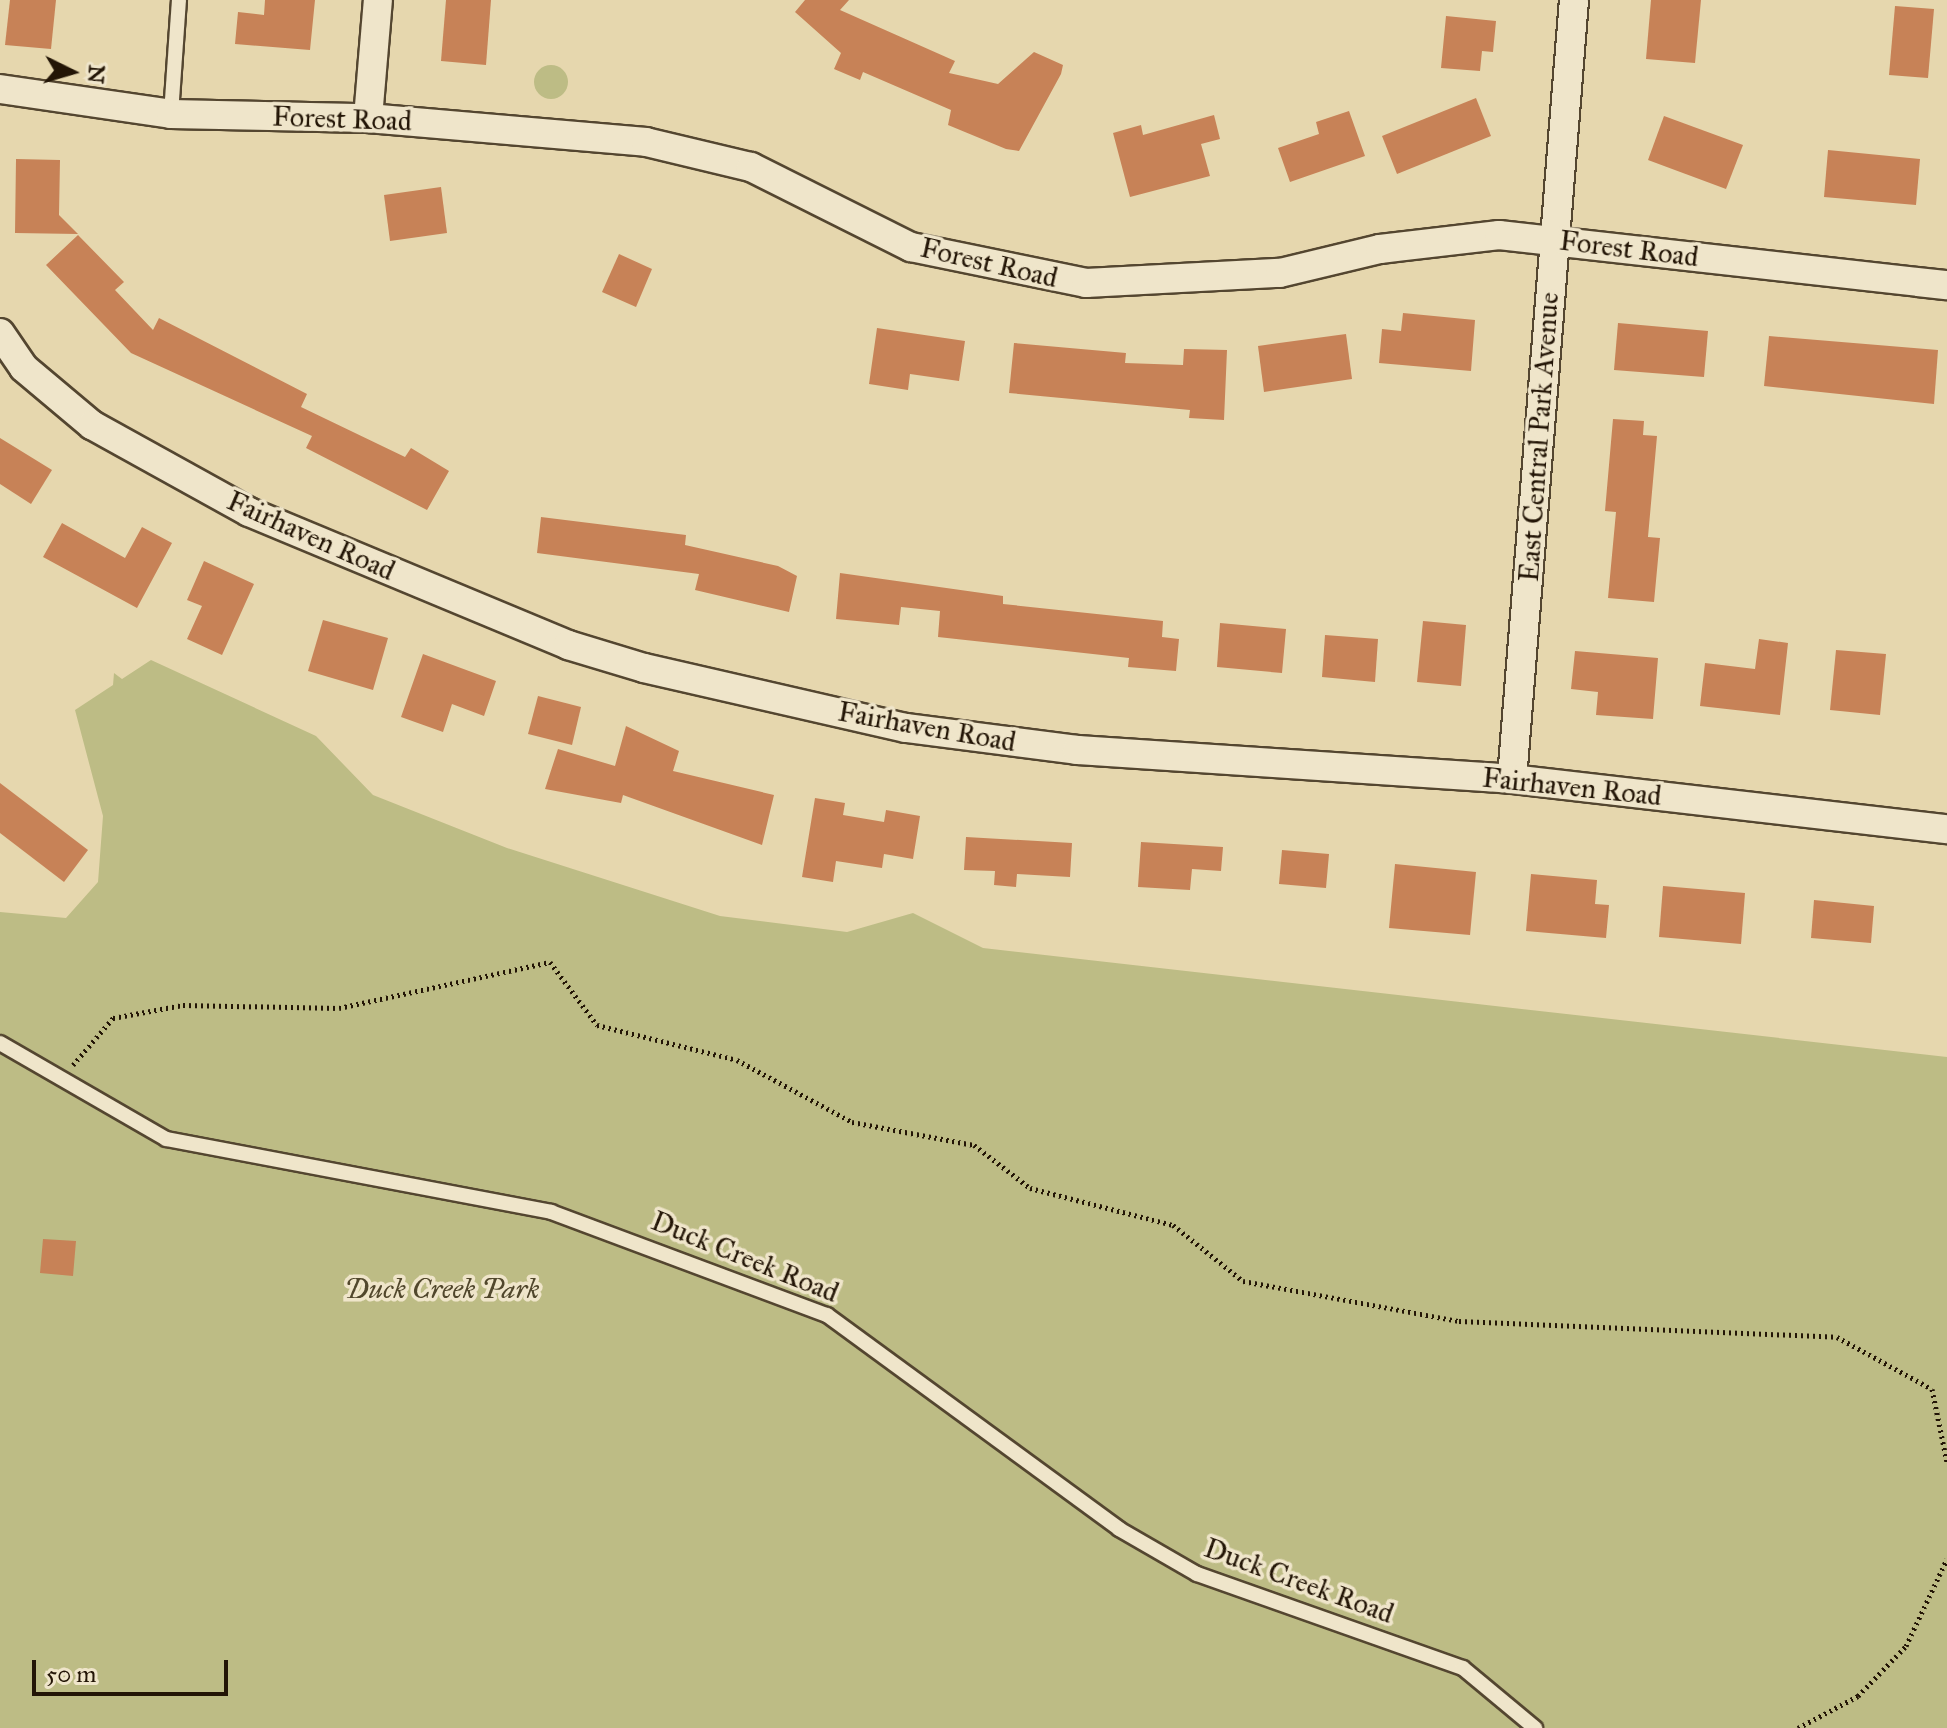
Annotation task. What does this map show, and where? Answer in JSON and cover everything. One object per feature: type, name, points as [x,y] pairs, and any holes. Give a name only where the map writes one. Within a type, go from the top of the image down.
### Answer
[{"type":"street","points":[[368,118],[378,0]]},
{"type":"street","name":"East Central Park Avenue","points":[[1512,779],[1574,0]]},
{"type":"street","name":"Forest Road","points":[[0,89],[171,114],[368,118],[579,134],[706,154],[810,190],[911,247],[1086,283],[1280,273],[1447,239],[1554,240],[1947,285]]},
{"type":"street","name":"Fairhaven Road","points":[[0,333],[24,368],[92,425],[249,512],[568,645],[644,668],[906,728],[1077,750],[1512,779],[1947,829]]},
{"type":"lane","points":[[171,114],[179,0]]},
{"type":"lane","name":"Duck Creek Road","points":[[0,1043],[58,1081],[166,1139],[551,1212],[827,1315],[1119,1529],[1197,1574],[1463,1668],[1535,1728]]},
{"type":"path","points":[[58,1081],[113,1018],[183,1005],[339,1008],[550,962],[597,1025],[737,1060],[852,1122],[974,1145],[1030,1188],[1173,1225],[1243,1281],[1459,1321],[1837,1337],[1932,1389],[1947,1462]]},
{"type":"path","points":[[1798,1728],[1858,1696],[1906,1646],[1947,1559]]},
{"type":"green space","points":[[551,65],[563,70],[568,82],[563,94],[551,99],[539,94],[534,82],[539,70]]},
{"type":"green space","name":"Duck Creek Park","points":[[151,660],[316,736],[373,795],[507,848],[720,916],[847,932],[913,913],[983,948],[1947,1057],[1947,1728],[0,1728],[0,912],[66,918],[98,882],[103,816],[75,710],[113,685],[114,673],[122,679]]},
{"type":"building","points":[[10,0],[56,0],[51,49],[5,45]]},
{"type":"building","points":[[265,0],[315,0],[310,50],[235,44],[238,12],[264,15]]},
{"type":"building","points":[[446,0],[491,0],[486,65],[441,61]]},
{"type":"building","points":[[805,0],[849,0],[840,10],[955,61],[949,73],[998,84],[1034,52],[1063,65],[1061,74],[1019,151],[1006,149],[948,125],[951,110],[863,72],[860,80],[834,69],[841,53],[795,12]]},
{"type":"building","points":[[1651,0],[1701,0],[1695,63],[1646,59]]},
{"type":"building","points":[[1895,6],[1934,9],[1928,78],[1889,75]]},
{"type":"building","points":[[1446,16],[1496,21],[1493,52],[1482,51],[1480,71],[1441,68]]},
{"type":"building","points":[[1476,98],[1491,136],[1397,174],[1382,136]]},
{"type":"building","points":[[1349,111],[1365,156],[1290,182],[1278,148],[1319,134],[1316,122]]},
{"type":"building","points":[[1214,115],[1220,139],[1201,144],[1210,176],[1130,197],[1113,133],[1141,125],[1143,135]]},
{"type":"building","points":[[1664,116],[1743,145],[1726,189],[1648,160]]},
{"type":"building","points":[[1828,150],[1920,159],[1916,205],[1824,197]]},
{"type":"building","points":[[16,159],[60,160],[59,215],[78,234],[15,233]]},
{"type":"building","points":[[441,187],[447,233],[390,241],[384,195]]},
{"type":"building","points":[[78,235],[124,282],[115,290],[153,330],[159,318],[307,394],[301,407],[405,457],[411,448],[449,471],[427,510],[306,448],[312,436],[131,353],[46,265]]},
{"type":"building","points":[[619,254],[652,269],[636,307],[602,292]]},
{"type":"building","points":[[1403,313],[1475,320],[1471,371],[1379,363],[1382,329],[1401,331]]},
{"type":"building","points":[[1618,323],[1708,331],[1704,377],[1614,370]]},
{"type":"building","points":[[877,328],[965,341],[959,381],[910,374],[908,390],[869,384]]},
{"type":"building","points":[[1346,334],[1352,379],[1264,392],[1258,346]]},
{"type":"building","points":[[1769,336],[1938,350],[1934,404],[1764,386]]},
{"type":"building","points":[[1014,343],[1126,353],[1125,363],[1183,365],[1184,349],[1227,350],[1224,420],[1189,418],[1190,410],[1009,393]]},
{"type":"building","points":[[1613,419],[1644,421],[1643,435],[1657,436],[1648,537],[1660,538],[1654,602],[1608,598],[1616,512],[1605,511]]},
{"type":"building","points":[[0,438],[52,470],[31,504],[0,484]]},
{"type":"building","points":[[541,517],[686,535],[685,545],[778,566],[797,576],[789,612],[695,590],[699,574],[537,553]]},
{"type":"building","points":[[62,523],[125,558],[142,527],[172,543],[137,608],[43,557]]},
{"type":"building","points":[[204,561],[254,584],[222,655],[187,639],[202,606],[187,600]]},
{"type":"building","points":[[840,573],[1003,596],[1003,604],[1163,621],[1162,637],[1179,639],[1176,671],[1128,667],[1129,658],[938,637],[940,611],[901,607],[899,625],[836,619]]},
{"type":"building","points":[[323,620],[388,638],[373,690],[308,671]]},
{"type":"building","points":[[1423,621],[1466,625],[1461,686],[1417,682]]},
{"type":"building","points":[[1220,623],[1286,629],[1282,673],[1217,667]]},
{"type":"building","points":[[1325,635],[1378,639],[1375,682],[1322,677]]},
{"type":"building","points":[[1759,639],[1788,643],[1780,715],[1700,706],[1705,663],[1755,669]]},
{"type":"building","points":[[1836,650],[1886,654],[1880,715],[1830,710]]},
{"type":"building","points":[[1575,651],[1658,658],[1653,719],[1596,715],[1598,692],[1571,689]]},
{"type":"building","points":[[423,654],[496,681],[484,716],[452,704],[443,732],[401,717]]},
{"type":"building","points":[[538,696],[581,707],[572,745],[528,734]]},
{"type":"building","points":[[626,726],[679,751],[673,771],[774,795],[762,845],[623,795],[621,803],[545,789],[558,749],[615,766]]},
{"type":"building","points":[[0,783],[88,850],[64,882],[0,833]]},
{"type":"building","points":[[815,798],[845,803],[843,815],[884,822],[886,810],[920,816],[913,859],[884,854],[882,868],[836,861],[833,882],[802,877]]},
{"type":"building","points":[[966,837],[1072,843],[1070,877],[1017,874],[1016,887],[994,885],[995,871],[964,870]]},
{"type":"building","points":[[1141,842],[1223,847],[1221,871],[1192,869],[1190,890],[1138,887]]},
{"type":"building","points":[[1282,850],[1329,854],[1326,888],[1279,884]]},
{"type":"building","points":[[1395,864],[1476,872],[1470,935],[1389,928]]},
{"type":"building","points":[[1531,874],[1597,880],[1595,904],[1609,905],[1606,938],[1526,931]]},
{"type":"building","points":[[1663,886],[1745,893],[1741,944],[1659,937]]},
{"type":"building","points":[[1814,900],[1874,906],[1871,943],[1811,938]]},
{"type":"building","points":[[43,1239],[76,1241],[73,1276],[40,1273]]}]
